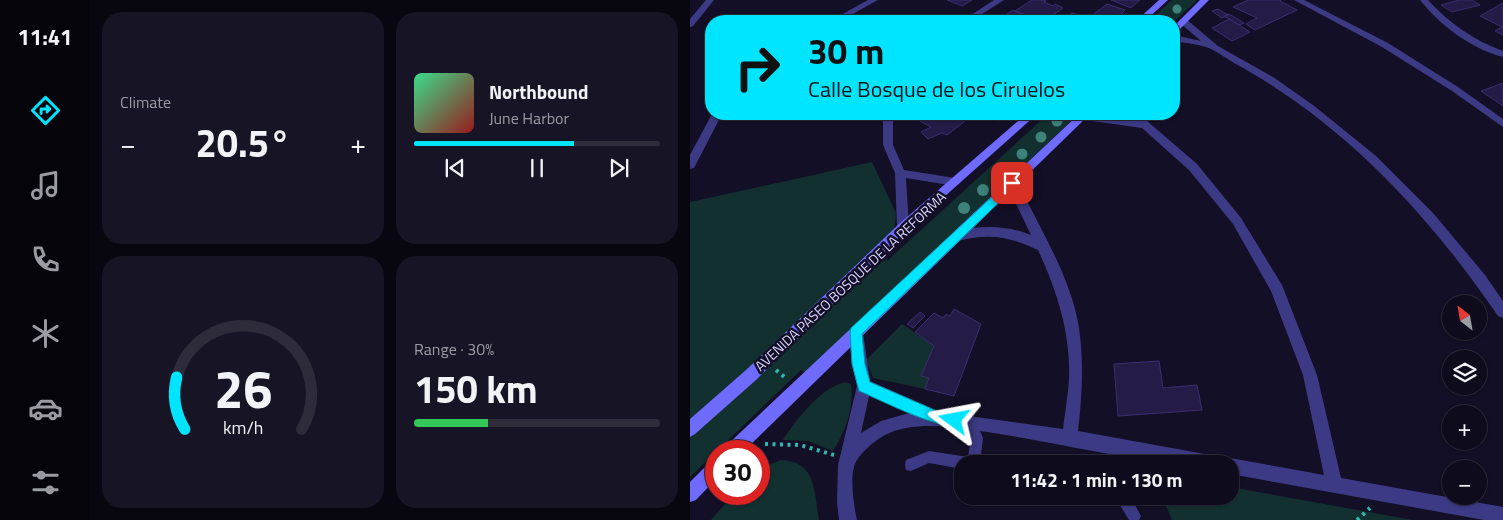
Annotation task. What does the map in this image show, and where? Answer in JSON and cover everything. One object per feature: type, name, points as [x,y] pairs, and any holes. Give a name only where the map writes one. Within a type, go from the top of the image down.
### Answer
[{"type":"main road","points":[[1147,15],[1164,0]]},
{"type":"main road","points":[[1180,24],[1205,0]]},
{"type":"main road","name":"AVENIDA PASEO BOSQUE DE LA REFORMA","points":[[690,429],[765,362],[903,227],[1025,120]]},
{"type":"main road","points":[[745,440],[1078,120]]},
{"type":"main road","points":[[690,494],[705,479]]},
{"type":"street","points":[[690,24],[710,0]]},
{"type":"street","points":[[845,15],[874,0]]},
{"type":"street","points":[[976,15],[1000,0]]},
{"type":"street","points":[[1298,0],[1385,45],[1456,89],[1503,124]]},
{"type":"street","points":[[1424,0],[1453,30],[1474,42],[1503,54]]},
{"type":"street","points":[[1183,21],[1214,47],[1277,84],[1342,132],[1410,195],[1480,278],[1503,312]]},
{"type":"street","points":[[1180,39],[1214,47]]},
{"type":"street","points":[[690,165],[714,120]]},
{"type":"street","points":[[888,120],[888,145],[900,172],[903,227]]},
{"type":"street","points":[[1114,120],[1146,125]]},
{"type":"street","points":[[1140,120],[1193,167],[1237,220],[1277,289],[1310,375],[1334,485]]},
{"type":"street","points":[[900,172],[955,182]]},
{"type":"street","points":[[1012,183],[1060,283],[1072,327],[1076,378],[1070,437]]},
{"type":"street","points":[[956,236],[996,230],[1020,235],[1041,246]]},
{"type":"street","points":[[848,520],[845,502],[846,464],[864,386],[858,364],[856,332]]},
{"type":"street","points":[[864,386],[937,418]]},
{"type":"street","points":[[846,464],[863,442],[885,427],[937,418],[1070,437],[1167,455]]},
{"type":"street","points":[[1239,468],[1503,515]]},
{"type":"lane","points":[[971,422],[977,438],[974,455]]},
{"type":"lane","points":[[911,465],[928,457],[954,461]]},
{"type":"lane","points":[[1128,505],[1134,516]]},
{"type":"path","points":[[765,362],[799,388]]},
{"type":"path","points":[[792,442],[821,450],[846,464]]},
{"type":"green space","points":[[1172,0],[1197,0],[1180,16],[1156,15]]},
{"type":"green space","points":[[1041,120],[1072,120],[806,374],[801,370],[728,440],[705,440],[705,463],[690,477],[690,202],[872,162],[896,213],[894,234],[887,261]]},
{"type":"green space","points":[[902,324],[934,346],[921,376],[929,378],[925,389],[873,378],[866,360]]},
{"type":"green space","points":[[845,382],[851,384],[850,411],[842,435],[833,451],[808,441],[783,440],[802,414],[818,398],[836,385]]},
{"type":"green space","points":[[781,460],[793,462],[808,472],[812,480],[819,520],[711,520],[724,505],[770,505],[770,464]]},
{"type":"green space","points":[[1239,489],[1413,520],[1172,520],[1166,505],[1239,505]]},
{"type":"building","points":[[947,0],[972,0],[962,6]]},
{"type":"building","points":[[1032,0],[1043,0],[1053,6],[1055,4],[1063,8],[1053,15],[1025,15],[1015,11]]},
{"type":"building","points":[[1111,0],[1140,0],[1131,8]]},
{"type":"building","points":[[1248,0],[1281,0],[1297,10],[1255,30],[1246,24],[1257,18],[1233,7]]},
{"type":"building","points":[[1459,0],[1472,0],[1480,5],[1452,12],[1441,5]]},
{"type":"building","points":[[1503,3],[1503,35],[1495,31],[1502,27],[1480,16]]},
{"type":"building","points":[[1107,4],[1125,10],[1121,14],[1126,15],[1092,15]]},
{"type":"building","points":[[1218,9],[1228,15],[1222,18],[1212,11]]},
{"type":"building","points":[[1013,10],[1025,15],[1006,15]]},
{"type":"building","points":[[1229,14],[1244,23],[1239,25],[1224,16]]},
{"type":"building","points":[[1229,19],[1250,32],[1232,41],[1212,28]]},
{"type":"building","points":[[1503,83],[1503,106],[1481,91]]},
{"type":"building","points":[[966,120],[947,135],[942,133],[928,139],[921,132],[931,127],[920,121]]},
{"type":"building","points":[[954,309],[981,324],[954,396],[925,389],[929,378],[921,376],[934,346],[915,332],[934,313],[943,318],[946,314],[950,316]]},
{"type":"building","points":[[920,312],[925,316],[913,328],[907,324]]},
{"type":"building","points":[[1159,361],[1163,388],[1197,385],[1202,410],[1118,416],[1114,364]]},
{"type":"route","points":[[954,420],[937,418],[864,386],[858,364],[856,332],[1012,183]]}]
